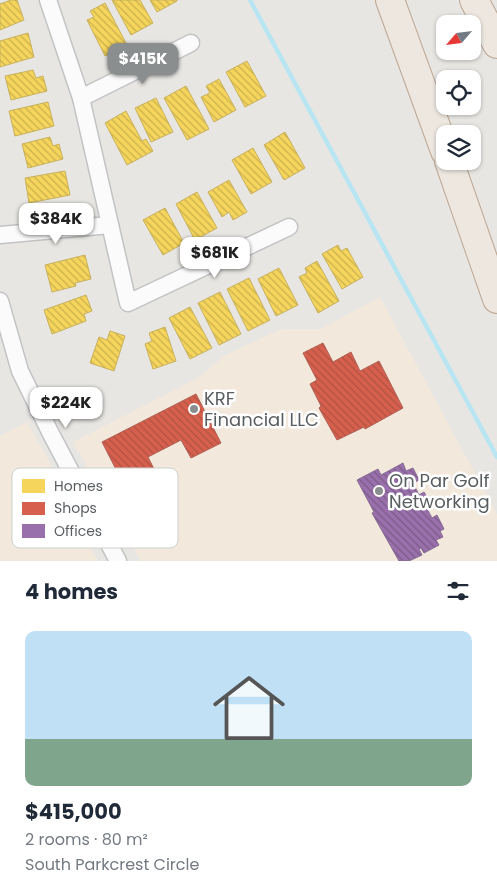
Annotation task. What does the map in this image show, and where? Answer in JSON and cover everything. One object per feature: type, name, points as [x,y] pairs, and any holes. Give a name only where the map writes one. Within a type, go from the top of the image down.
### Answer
[{"type":"highway","points":[[390,0],[436,126]]},
{"type":"highway","points":[[474,0],[497,44]]},
{"type":"highway","points":[[451,170],[497,299]]},
{"type":"street","points":[[48,0],[81,98],[128,303],[289,227]]},
{"type":"street","points":[[81,98],[191,44]]},
{"type":"street","points":[[0,235],[110,225]]},
{"type":"street","points":[[0,301],[20,371],[69,468]]},
{"type":"street","points":[[111,548],[118,561]]},
{"type":"shaded area","points":[[380,297],[497,514],[497,561],[141,561],[134,548],[178,548],[178,468],[88,468],[73,442],[198,378],[224,356],[281,329],[321,329]]},
{"type":"shaded area","points":[[27,422],[52,468],[12,468],[12,548],[92,548],[98,561],[0,561],[0,436]]},
{"type":"building: Homes","points":[[17,0],[24,20],[0,30],[0,4]]},
{"type":"building: Homes","points":[[112,0],[140,0],[153,23],[131,35]]},
{"type":"building: Homes","points":[[150,0],[177,0],[177,1],[157,12]]},
{"type":"building: Homes","points":[[105,3],[127,45],[105,56],[87,20],[94,17],[90,11]]},
{"type":"building: Homes","points":[[28,33],[34,57],[0,67],[0,41]]},
{"type":"building: Homes","points":[[247,61],[266,96],[245,107],[226,72]]},
{"type":"building: Homes","points":[[33,70],[36,78],[43,76],[47,91],[11,100],[5,76]]},
{"type":"building: Homes","points":[[219,79],[236,110],[214,122],[201,97],[210,93],[206,86]]},
{"type":"building: Homes","points":[[186,86],[209,129],[187,140],[164,98]]},
{"type":"building: Homes","points":[[156,98],[173,132],[151,142],[135,108]]},
{"type":"building: Homes","points":[[48,102],[54,126],[15,136],[9,111]]},
{"type":"building: Homes","points":[[126,111],[142,141],[146,139],[153,151],[127,165],[105,123]]},
{"type":"building: Homes","points":[[285,132],[305,168],[284,180],[264,145]]},
{"type":"building: Homes","points":[[50,137],[53,146],[59,144],[63,159],[28,168],[22,144]]},
{"type":"building: Homes","points":[[253,148],[272,182],[251,194],[232,160]]},
{"type":"building: Homes","points":[[65,171],[70,195],[29,203],[25,178]]},
{"type":"building: Homes","points":[[229,180],[247,212],[233,220],[229,212],[222,217],[208,192]]},
{"type":"building: Homes","points":[[197,192],[217,228],[195,240],[176,204]]},
{"type":"building: Homes","points":[[165,208],[184,243],[163,255],[143,220]]},
{"type":"building: Homes","points":[[338,245],[341,251],[347,248],[363,277],[342,289],[322,254]]},
{"type":"building: Homes","points":[[85,255],[91,279],[75,283],[76,286],[52,292],[45,265]]},
{"type":"building: Homes","points":[[317,261],[339,301],[318,313],[299,277],[307,273],[305,268]]},
{"type":"building: Homes","points":[[279,268],[298,305],[276,316],[258,279]]},
{"type":"building: Homes","points":[[249,278],[270,320],[248,331],[227,289]]},
{"type":"building: Homes","points":[[220,292],[241,334],[219,345],[198,303]]},
{"type":"building: Homes","points":[[86,295],[92,311],[84,314],[86,321],[52,334],[44,310]]},
{"type":"building: Homes","points":[[190,307],[212,348],[190,359],[169,318]]},
{"type":"building: Homes","points":[[165,327],[176,361],[153,369],[145,344],[152,341],[149,333]]},
{"type":"building: Homes","points":[[110,331],[125,336],[114,371],[90,363],[99,337],[107,340]]},
{"type":"building: Shops","points":[[323,343],[333,362],[351,352],[360,371],[379,361],[403,408],[365,429],[364,427],[337,440],[319,408],[321,406],[310,384],[317,380],[303,353]]},
{"type":"building: Shops","points":[[196,394],[221,443],[191,458],[181,440],[148,457],[154,468],[115,468],[102,442]]},
{"type":"building: Offices","points":[[403,463],[406,471],[413,468],[419,480],[413,483],[419,495],[424,492],[431,505],[426,507],[432,518],[437,515],[444,529],[440,531],[443,537],[436,540],[439,545],[424,553],[421,548],[419,549],[422,555],[409,561],[399,561],[372,513],[374,512],[357,480],[378,469],[381,475]]},
{"type":"waterway","points":[[250,0],[497,457]]},
{"type":"place","name":"KRF Financial LLC","points":[[194,409]]},
{"type":"place","name":"On Par Golf Networking","points":[[379,491]]}]
